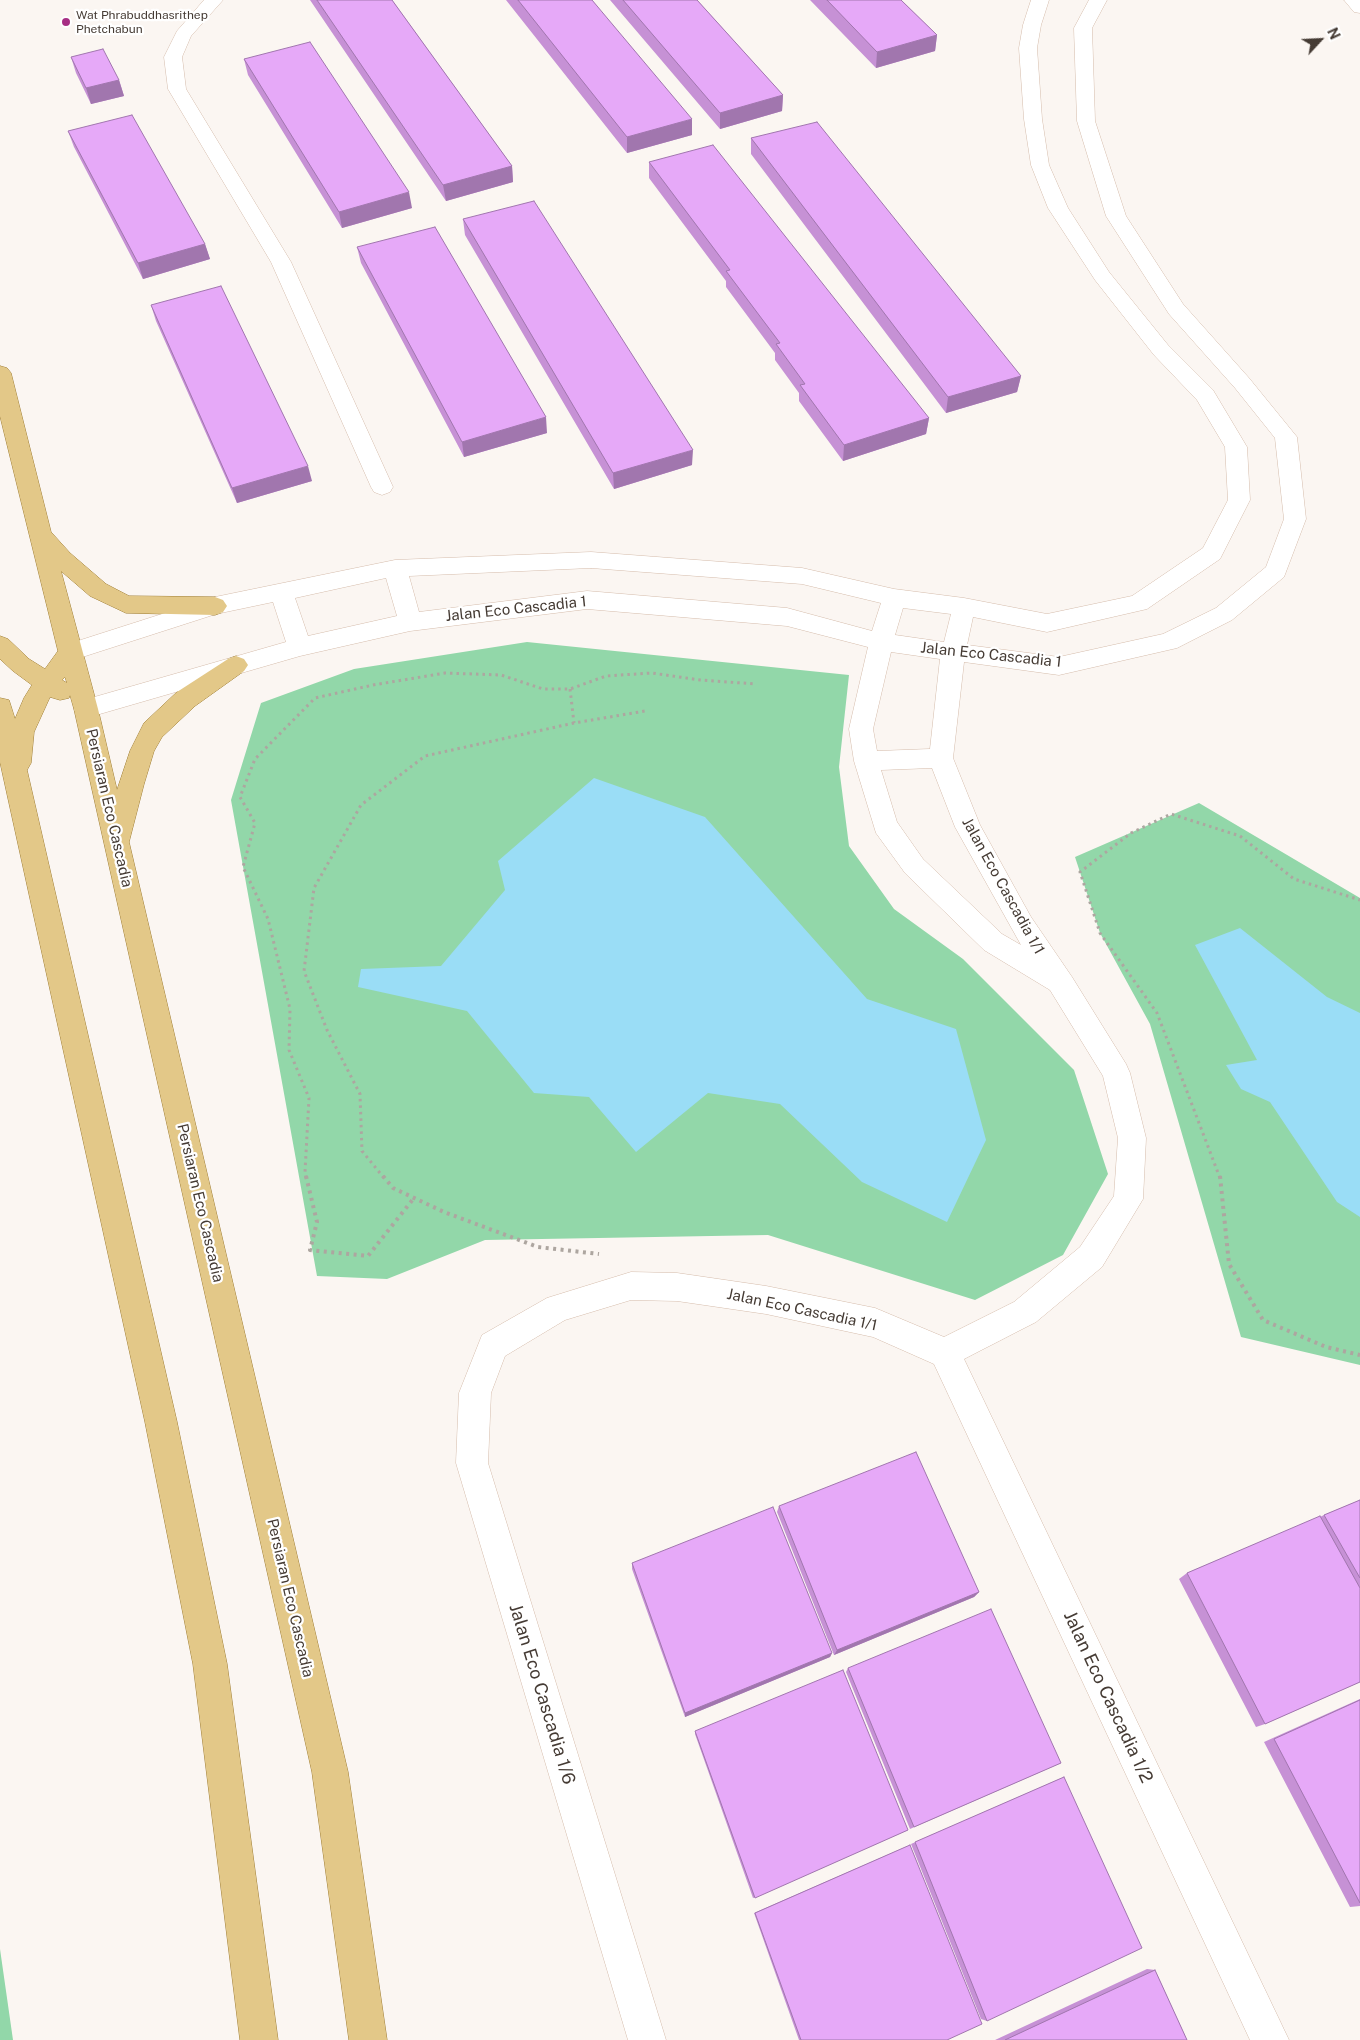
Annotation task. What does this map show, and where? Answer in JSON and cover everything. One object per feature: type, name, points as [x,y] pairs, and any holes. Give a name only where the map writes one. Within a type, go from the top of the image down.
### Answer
[{"type":"main road","name":"Persiaran Eco Cascadia","points":[[0,373],[86,709],[330,1772],[368,2040]]},
{"type":"main road","points":[[41,533],[62,559],[98,590],[126,604],[215,606]]},
{"type":"main road","points":[[0,644],[20,665],[86,709]]},
{"type":"main road","points":[[18,787],[22,732],[36,698],[70,652]]},
{"type":"main road","points":[[117,844],[131,784],[142,751],[153,730],[186,699],[236,665]]},
{"type":"main road","points":[[0,707],[162,1422],[210,1664],[259,2040]]},
{"type":"street","points":[[214,0],[196,18],[184,35],[173,57],[177,89],[281,262],[382,487]]},
{"type":"street","points":[[70,652],[215,606],[395,568],[591,560],[802,576],[894,598],[964,606],[1047,623],[1139,603],[1212,553],[1239,500],[1236,447],[1205,395],[1161,350],[1102,276],[1058,208],[1040,165],[1033,119],[1028,48],[1032,25],[1040,0]]},
{"type":"street","name":"Jalan Eco Cascadia 1","points":[[86,709],[300,647],[410,622],[587,600],[787,617],[881,642],[1059,666],[1169,642],[1224,614],[1276,571],[1296,519],[1286,437],[1176,309],[1116,216],[1086,121],[1084,28],[1098,0]]},
{"type":"street","points":[[1353,0],[1360,8]]},
{"type":"street","points":[[395,568],[410,622]]},
{"type":"street","points":[[280,592],[300,647]]},
{"type":"street","name":"Jalan Eco Cascadia 1/1","points":[[894,598],[881,642],[862,729],[866,761],[885,826],[914,866],[993,942],[1062,985]]},
{"type":"street","name":"Jalan Eco Cascadia 1/1","points":[[493,1346],[558,1308],[631,1286],[677,1287],[766,1300],[875,1323],[945,1353],[1025,1312],[1091,1257],[1128,1199],[1132,1138],[1116,1073],[1062,985],[1022,925],[968,827],[941,758],[953,653],[964,606]]},
{"type":"street","points":[[866,761],[941,758]]},
{"type":"street","name":"Jalan Eco Cascadia 1/6","points":[[493,1346],[475,1393],[472,1463],[647,2040]]},
{"type":"street","name":"Jalan Eco Cascadia 1/2","points":[[945,1353],[1270,2040]]},
{"type":"path","points":[[414,1198],[368,1256],[310,1250],[317,1222],[306,1172],[309,1098],[289,1050],[290,1009],[268,919],[243,867],[255,823],[240,797],[255,759],[316,698],[373,685],[445,673],[500,675],[543,689],[570,689],[606,676],[652,673],[700,680],[756,684]]},
{"type":"path","points":[[570,689],[574,723]]},
{"type":"path","points":[[607,1255],[538,1246],[444,1212],[393,1188],[362,1151],[360,1094],[328,1030],[304,971],[314,888],[361,804],[426,756],[574,723],[645,712]]},
{"type":"path","points":[[1360,900],[1294,878],[1240,836],[1171,814],[1131,833],[1080,872],[1100,933],[1157,1013],[1217,1168],[1220,1177],[1229,1264],[1263,1320],[1326,1347],[1360,1355]]},
{"type":"green space","points":[[527,642],[849,675],[839,767],[849,846],[894,909],[963,959],[1074,1070],[1108,1174],[1063,1255],[975,1300],[768,1235],[485,1240],[387,1279],[317,1276],[231,800],[261,703],[354,669]]},
{"type":"green space","points":[[1199,803],[1360,898],[1360,1365],[1241,1337],[1150,1024],[1100,933],[1075,857]]},
{"type":"green space","points":[[0,1949],[13,2040],[0,2040]]},
{"type":"water","points":[[594,778],[705,817],[867,999],[956,1029],[986,1140],[947,1222],[862,1182],[780,1104],[708,1093],[636,1152],[589,1097],[534,1093],[467,1011],[358,987],[361,969],[441,966],[505,890],[498,861]]},
{"type":"water","points":[[1240,928],[1327,997],[1360,1013],[1360,1217],[1337,1202],[1270,1102],[1241,1089],[1226,1065],[1257,1060],[1195,945]]},
{"type":"building","points":[[317,0],[392,0],[512,166],[443,185]]},
{"type":"building","points":[[518,0],[592,0],[692,119],[627,137]]},
{"type":"building","points":[[623,0],[697,0],[783,95],[720,113]]},
{"type":"building","points":[[827,0],[901,0],[937,35],[877,52]]},
{"type":"building","points":[[310,42],[409,192],[339,212],[244,59]]},
{"type":"building","points":[[103,49],[119,80],[86,88],[71,57]]},
{"type":"building","points":[[132,115],[205,244],[138,263],[68,131]]},
{"type":"building","points":[[817,122],[1021,376],[948,397],[751,138]]},
{"type":"building","points":[[713,145],[929,418],[844,445],[800,385],[805,384],[776,344],[780,343],[726,271],[730,270],[649,162]]},
{"type":"building","points":[[534,201],[693,450],[613,473],[463,219]]},
{"type":"building","points":[[435,227],[546,417],[462,442],[357,247]]},
{"type":"building","points":[[221,286],[308,466],[232,488],[151,305]]},
{"type":"building","points":[[916,1452],[979,1592],[837,1650],[779,1506]]},
{"type":"building","points":[[1360,1500],[1360,1578],[1324,1515]]},
{"type":"building","points":[[773,1507],[832,1653],[685,1713],[632,1563]]},
{"type":"building","points":[[1320,1516],[1360,1588],[1360,1682],[1265,1724],[1187,1573]]},
{"type":"building","points":[[991,1609],[1061,1763],[914,1827],[848,1668]]},
{"type":"building","points":[[843,1670],[908,1830],[755,1898],[695,1731]]},
{"type":"building","points":[[1360,1700],[1360,1903],[1274,1739]]},
{"type":"building","points":[[1064,1777],[1142,1948],[987,2021],[915,1842]]},
{"type":"building","points":[[910,1845],[982,2024],[947,2040],[801,2040],[755,1913]]},
{"type":"building","points":[[1155,1970],[1187,2040],[1005,2040]]},
{"type":"place","name":"Wat Phrabuddhasrithep Phetchabun","points":[[66,22]]}]
